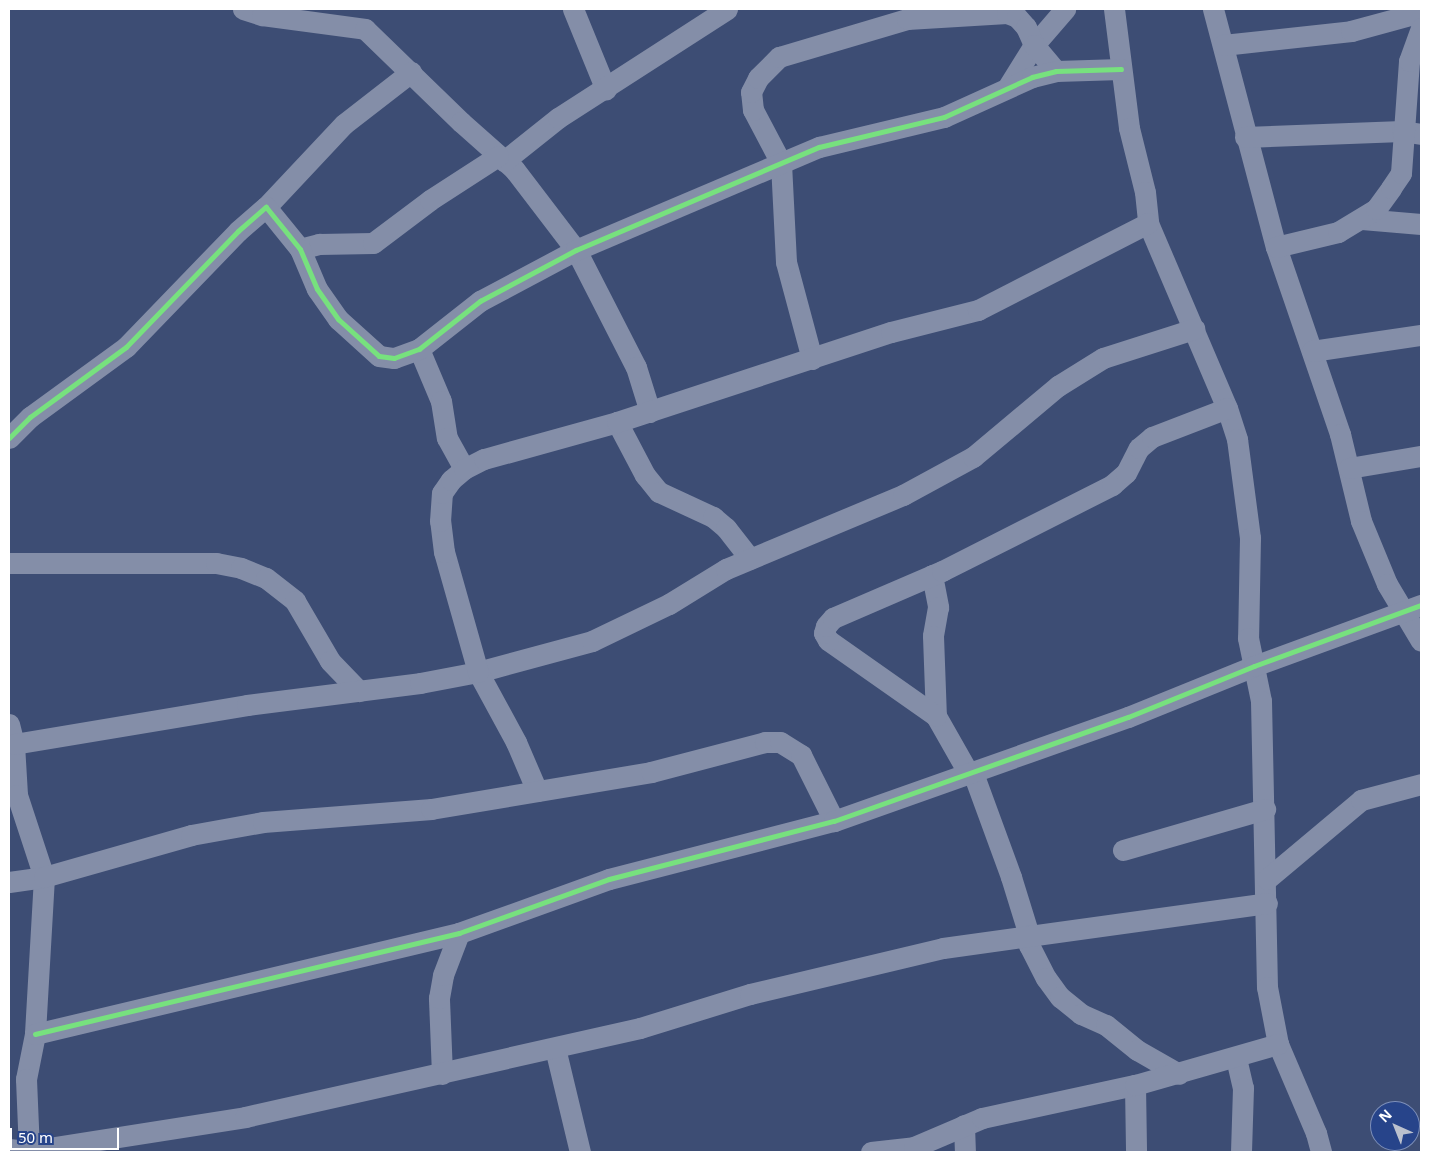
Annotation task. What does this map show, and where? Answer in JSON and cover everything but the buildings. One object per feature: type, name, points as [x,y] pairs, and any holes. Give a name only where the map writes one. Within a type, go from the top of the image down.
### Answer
[{"type":"street","points":[[243,9],[262,15],[365,29],[524,180],[576,250],[636,367],[650,412]]},
{"type":"street","points":[[573,9],[606,90]]},
{"type":"street","points":[[300,249],[319,244],[373,243],[430,200],[501,158],[558,118],[606,90],[657,52],[727,9]]},
{"type":"street","points":[[1009,85],[1034,46],[1065,9]]},
{"type":"street","points":[[1114,9],[1121,69],[1148,223],[1227,408],[1237,439],[1250,538],[1246,607],[1261,701],[1267,879],[1267,987],[1278,1044],[1321,1152]]},
{"type":"street","points":[[1213,9],[1245,137],[1276,247],[1349,468],[1361,521],[1387,584],[1413,608],[1421,641]]},
{"type":"street","points":[[1223,45],[1351,31],[1421,12]]},
{"type":"street","points":[[812,359],[786,262],[781,163],[753,110],[751,92],[758,78],[779,57],[907,19],[1007,13],[1021,22],[1034,46],[1056,71]]},
{"type":"street","points":[[1276,247],[1338,232],[1362,219],[1376,209],[1401,173],[1412,132],[1409,61],[1421,28]]},
{"type":"street","points":[[266,207],[300,249],[317,289],[357,338],[379,356],[394,358],[419,349],[480,301],[576,250],[830,143],[944,117],[1009,85],[1056,71],[1121,69]]},
{"type":"street","points":[[9,438],[30,417],[126,347],[238,231],[266,207],[344,124],[411,72]]},
{"type":"street","points":[[1245,137],[1412,132]]},
{"type":"street","points":[[1362,219],[1421,224]]},
{"type":"street","points":[[537,790],[516,742],[478,672],[444,552],[440,521],[442,493],[464,469],[484,459],[618,422],[812,359],[999,302],[1075,258],[1148,223]]},
{"type":"street","points":[[1194,328],[1103,358],[1058,386],[973,457],[903,495],[750,559],[592,640],[478,672],[359,690],[11,734],[16,796],[44,877],[35,1034],[26,1079],[22,1151],[245,1117],[442,1074],[640,1028],[750,994],[906,955],[1029,935],[1267,902]]},
{"type":"street","points":[[1312,352],[1421,335]]},
{"type":"street","points":[[419,349],[441,402],[447,438],[464,469]]},
{"type":"street","points":[[1179,1074],[1137,1050],[1106,1025],[1080,1014],[1060,997],[1035,962],[1029,935],[971,774],[936,716],[828,640],[824,633],[833,618],[932,575],[1112,485],[1126,473],[1140,448],[1152,436],[1227,408]]},
{"type":"street","points":[[618,422],[645,475],[659,492],[713,518],[726,528],[750,559]]},
{"type":"street","points":[[1349,468],[1421,456]]},
{"type":"street","points":[[9,562],[216,563],[241,568],[266,578],[295,601],[330,661],[359,690]]},
{"type":"street","points":[[932,575],[938,607],[933,636],[936,716]]},
{"type":"street","points":[[1376,622],[1387,584]]},
{"type":"street","points":[[35,1034],[459,933],[609,879],[834,821],[1128,717],[1254,666],[1413,608]]},
{"type":"street","points":[[9,882],[44,877],[191,835],[263,822],[431,809],[651,772],[765,742],[780,742],[801,755],[834,821]]},
{"type":"street","points":[[1267,879],[1361,800],[1421,784]]},
{"type":"street","points":[[1123,850],[1265,809]]},
{"type":"street","points":[[442,1074],[439,998],[443,975],[459,933]]},
{"type":"street","points":[[871,1152],[914,1147],[964,1125],[1002,1112],[1135,1085],[1236,1058],[1278,1044]]},
{"type":"street","points":[[555,1048],[580,1152]]},
{"type":"street","points":[[1236,1058],[1243,1088],[1241,1152]]},
{"type":"street","points":[[1135,1085],[1136,1152]]},
{"type":"street","points":[[964,1125],[965,1152]]},
{"type":"cycle path","points":[[9,438],[30,417],[126,347],[238,231],[266,207],[300,249],[317,289],[338,319],[379,356],[394,358],[419,349],[480,301],[576,250],[819,147],[944,117],[1032,77],[1056,71],[1121,69]]},
{"type":"cycle path","points":[[35,1034],[459,933],[609,879],[834,821],[1128,717],[1254,666],[1421,605]]}]
